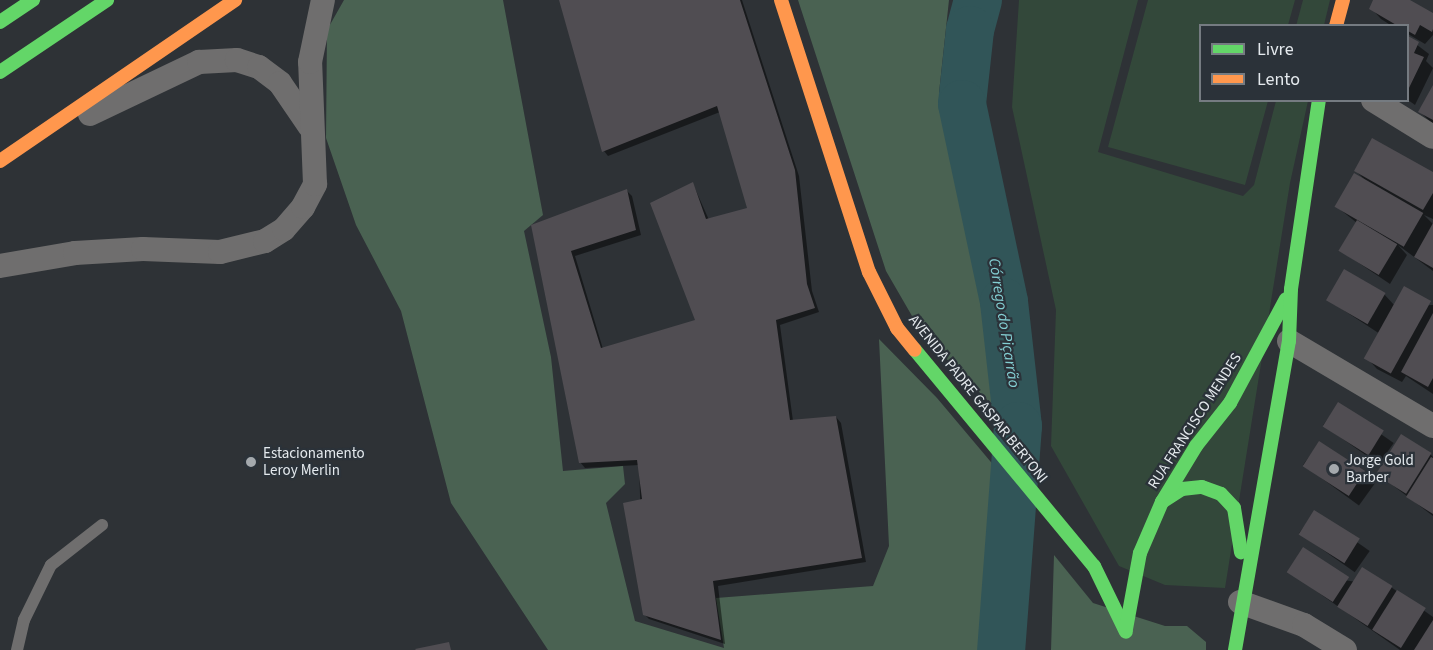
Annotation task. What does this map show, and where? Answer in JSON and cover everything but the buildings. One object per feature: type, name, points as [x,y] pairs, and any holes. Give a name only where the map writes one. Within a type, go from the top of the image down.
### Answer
[{"type":"main road","points":[[0,22],[33,0]]},
{"type":"main road","points":[[0,72],[107,0]]},
{"type":"main road","points":[[0,160],[23,147],[235,0]]},
{"type":"main road","name":"AVENIDA PADRE GASPAR BERTONI","points":[[781,0],[868,272],[897,328],[1094,566],[1107,586],[1126,632]]},
{"type":"main road","points":[[1337,24],[1343,0]]},
{"type":"main road","points":[[1240,602],[1289,341],[1291,289],[1319,102]]},
{"type":"main road","name":"RUA FRANCISCO MENDES","points":[[1126,650],[1126,632],[1140,553],[1162,502],[1196,446],[1230,403],[1291,289]]},
{"type":"main road","points":[[1162,502],[1182,489],[1202,487],[1221,494],[1234,508],[1242,541],[1240,602],[1235,650]]},
{"type":"main road","points":[[1094,566],[1118,564],[1140,553]]},
{"type":"street","points":[[0,266],[75,253],[220,252],[265,241],[284,229],[303,207],[315,184],[310,128],[310,62],[323,0]]},
{"type":"street","points":[[23,147],[177,71],[200,62],[218,60],[237,60],[260,67],[285,90],[310,128]]},
{"type":"street","points":[[1376,102],[1433,136]]},
{"type":"street","points":[[1289,341],[1433,426]]},
{"type":"street","points":[[1240,602],[1304,625],[1345,650]]},
{"type":"lane","points":[[16,650],[24,620],[51,565],[102,525]]},
{"type":"green space","points":[[344,0],[503,0],[543,215],[524,231],[551,357],[563,471],[623,466],[625,484],[606,503],[635,621],[724,648],[716,598],[873,586],[889,546],[879,339],[937,398],[1001,474],[986,650],[548,650],[451,503],[401,311],[356,225],[326,138],[327,30]]},
{"type":"green space","points":[[798,0],[949,0],[939,93],[986,292],[993,406],[923,335],[886,271]]},
{"type":"green space","points":[[1019,0],[1138,0],[1098,152],[1243,196],[1254,185],[1276,102],[1308,102],[1290,183],[1225,588],[1165,585],[1119,566],[1051,446],[1056,310],[1012,107]]},
{"type":"green space","points":[[1148,0],[1295,0],[1288,24],[1199,24],[1199,102],[1268,102],[1245,185],[1108,147]]},
{"type":"green space","points":[[1303,0],[1330,0],[1324,24],[1297,24]]},
{"type":"green space","points":[[1054,555],[1093,603],[1165,626],[1187,626],[1206,642],[1206,650],[1051,650]]},
{"type":"waterway","name":"Córrego do Piçarrão","points":[[978,0],[970,30],[962,104],[1004,302],[1018,426],[1001,650]]},
{"type":"traffic: fast","points":[[0,22],[33,0]]},
{"type":"traffic: fast","points":[[0,72],[107,0]]},
{"type":"traffic: fast","points":[[1235,650],[1289,341],[1291,289],[1319,102]]},
{"type":"traffic: fast","points":[[1126,629],[1140,553],[1162,502],[1196,446],[1230,403],[1286,299]]},
{"type":"traffic: fast","points":[[915,350],[1094,566],[1126,632]]},
{"type":"traffic: fast","points":[[1162,502],[1182,489],[1202,487],[1221,494],[1234,508],[1241,552]]},
{"type":"traffic: slow","points":[[0,161],[235,0]]},
{"type":"traffic: slow","points":[[781,0],[869,272],[897,328],[915,350]]},
{"type":"traffic: slow","points":[[1337,24],[1343,0]]},
{"type":"place","name":"Estacionamento Leroy Merlin","points":[[251,462]]},
{"type":"place","name":"Jorge Gold Barber","points":[[1334,469]]}]
